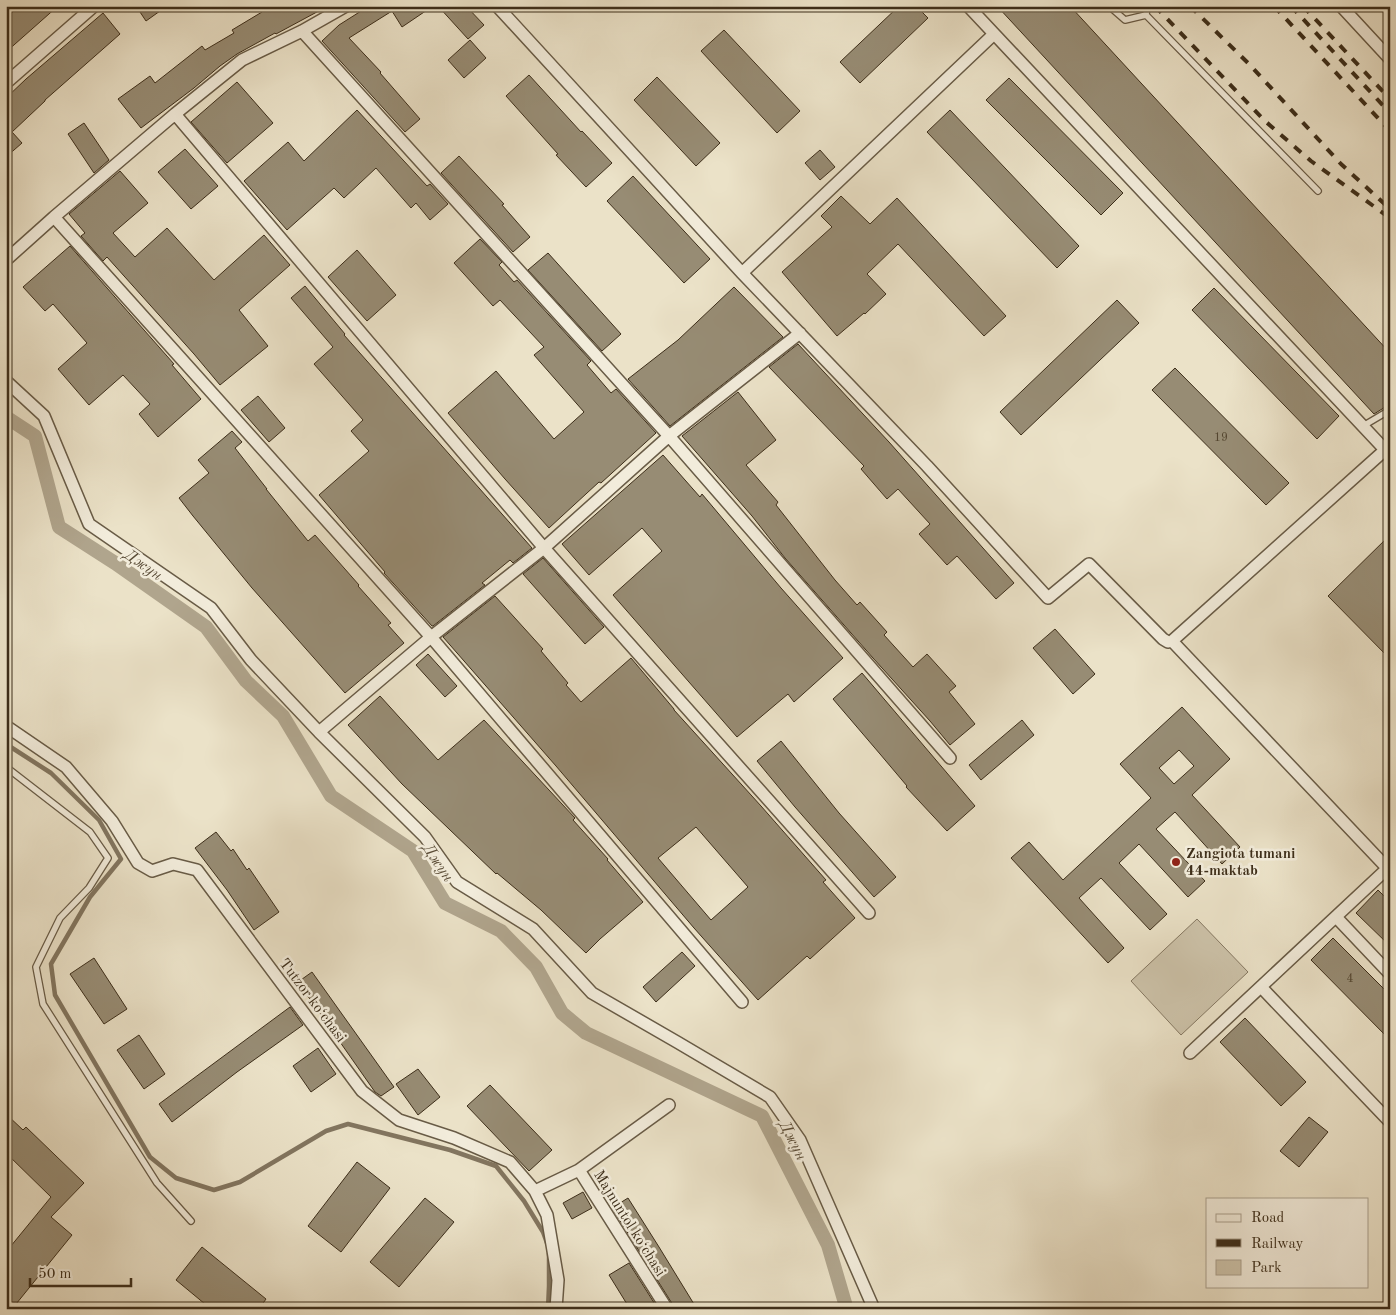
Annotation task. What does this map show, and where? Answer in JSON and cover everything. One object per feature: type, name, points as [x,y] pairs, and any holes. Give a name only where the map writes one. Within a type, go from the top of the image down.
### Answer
[{"type":"street","points":[[6,83],[94,6]]},
{"type":"street","points":[[6,260],[175,114],[242,60],[302,31],[346,6]]},
{"type":"street","points":[[497,6],[742,273],[927,466],[1048,598],[1089,564],[1163,639],[1168,642],[1172,641],[1387,452],[968,6]]},
{"type":"street","points":[[1341,6],[1390,59]]},
{"type":"street","points":[[302,31],[669,436],[950,758]]},
{"type":"street","points":[[742,273],[994,34]]},
{"type":"street","points":[[175,114],[544,548],[869,913]]},
{"type":"street","points":[[54,217],[431,637],[742,1002]]},
{"type":"street","points":[[319,732],[431,637],[544,548],[669,436],[800,334]]},
{"type":"street","points":[[6,381],[44,416],[89,524],[211,608],[251,660],[319,732],[425,837],[457,882],[532,929],[592,994],[770,1097],[800,1140],[874,1309]]},
{"type":"street","points":[[1172,641],[1389,869],[1190,1053]]},
{"type":"street","name":"Tutzor ko‘chasi","points":[[6,726],[66,767],[112,821],[138,862],[152,871],[173,864],[197,870],[362,1091],[399,1120],[454,1138],[510,1162],[535,1191],[547,1215],[558,1280],[556,1309]]},
{"type":"street","points":[[1336,916],[1390,974]]},
{"type":"street","points":[[1261,987],[1390,1122]]},
{"type":"street","points":[[579,1170],[669,1105]]},
{"type":"street","name":"Majnuntol ko‘chasi","points":[[535,1191],[579,1170],[667,1309]]},
{"type":"lane","points":[[1109,6],[1125,20],[1146,15]]},
{"type":"lane","points":[[1146,15],[1147,6]]},
{"type":"lane","points":[[1146,15],[1318,191]]},
{"type":"lane","points":[[1363,426],[1390,410]]},
{"type":"lane","points":[[6,767],[90,832],[108,858],[89,888],[60,918],[36,967],[44,1004],[157,1183],[191,1221]]},
{"type":"green space","points":[[1197,919],[1248,972],[1181,1035],[1131,981]]},
{"type":"building","points":[[6,6],[58,6],[6,52]]},
{"type":"building","points":[[136,6],[167,6],[146,21]]},
{"type":"building","points":[[258,6],[328,6],[237,54],[141,128],[118,99],[150,76],[155,83],[202,46],[205,50],[234,33],[232,30],[262,12]]},
{"type":"building","points":[[369,6],[433,6],[402,27],[392,11],[349,38],[381,72],[420,119],[405,132],[322,41],[339,25]]},
{"type":"building","points":[[438,6],[466,6],[484,25],[468,39]]},
{"type":"building","points":[[899,6],[916,6],[928,18],[860,83],[840,62]]},
{"type":"building","points":[[997,6],[1070,6],[1390,353],[1390,404],[1374,414]]},
{"type":"building","points":[[103,13],[120,34],[45,100],[12,132],[22,143],[6,157],[6,98]]},
{"type":"building","points":[[724,30],[800,111],[777,133],[701,51]]},
{"type":"building","points":[[470,40],[486,58],[464,78],[448,60]]},
{"type":"building","points":[[529,75],[612,163],[586,187],[506,96]]},
{"type":"building","points":[[657,77],[720,143],[696,166],[634,100]]},
{"type":"building","points":[[1009,78],[1123,193],[1101,215],[986,100]]},
{"type":"building","points":[[237,82],[273,123],[227,163],[191,122]]},
{"type":"building","points":[[357,110],[427,186],[430,184],[448,204],[430,220],[416,203],[411,208],[376,168],[344,198],[334,188],[287,230],[244,181],[288,142],[304,161]]},
{"type":"building","points":[[950,110],[1079,246],[1057,268],[927,132]]},
{"type":"building","points":[[84,123],[109,160],[94,173],[68,134]]},
{"type":"building","points":[[185,149],[218,186],[191,209],[158,172]]},
{"type":"building","points":[[820,150],[835,167],[820,180],[805,163]]},
{"type":"building","points":[[459,156],[504,204],[502,205],[530,237],[513,252],[441,173]]},
{"type":"building","points":[[120,171],[148,203],[113,233],[135,257],[167,228],[214,280],[264,235],[290,265],[239,310],[268,346],[220,385],[107,257],[103,261],[81,236],[85,233],[69,214]]},
{"type":"building","points":[[633,176],[710,259],[684,283],[607,201]]},
{"type":"building","points":[[841,196],[870,224],[897,198],[1006,316],[984,336],[898,244],[867,274],[886,294],[865,314],[837,336],[782,272],[832,227],[821,216]]},
{"type":"building","points":[[480,239],[502,262],[499,265],[514,282],[517,280],[591,361],[587,365],[611,393],[616,389],[656,433],[549,528],[448,413],[496,371],[554,439],[584,412],[534,355],[544,347],[500,300],[493,306],[454,263]]},
{"type":"building","points":[[70,246],[174,364],[172,365],[201,399],[158,437],[139,414],[150,404],[123,375],[89,405],[58,369],[87,343],[53,304],[45,311],[23,287]]},
{"type":"building","points":[[357,250],[396,295],[367,321],[328,277]]},
{"type":"building","points":[[548,253],[621,334],[602,351],[528,270]]},
{"type":"building","points":[[305,286],[344,335],[532,548],[513,563],[510,560],[482,583],[485,585],[433,626],[384,573],[319,495],[369,451],[351,431],[363,420],[314,364],[333,347],[291,298]]},
{"type":"building","points":[[734,287],[783,337],[670,426],[628,379],[678,340]]},
{"type":"building","points":[[1214,288],[1339,416],[1317,439],[1192,310]]},
{"type":"building","points":[[1117,300],[1139,323],[1021,435],[1000,412]]},
{"type":"building","points":[[798,344],[889,442],[1014,583],[996,599],[957,556],[947,565],[919,534],[930,524],[898,489],[887,499],[861,469],[864,466],[769,367]]},
{"type":"building","points":[[1175,368],[1289,483],[1266,505],[1152,390]]},
{"type":"building","points":[[738,392],[776,440],[746,465],[778,502],[776,505],[835,580],[857,605],[860,602],[887,632],[884,635],[913,667],[927,654],[956,686],[949,692],[975,724],[950,745],[785,558],[752,516],[682,436]]},
{"type":"building","points":[[258,396],[285,428],[269,442],[241,410]]},
{"type":"building","points":[[232,431],[242,442],[235,448],[308,541],[315,535],[391,623],[388,625],[404,643],[345,693],[252,588],[179,498],[209,473],[198,460]]},
{"type":"building","points":[[663,455],[700,497],[702,494],[843,658],[794,702],[788,694],[737,737],[613,595],[662,551],[642,528],[589,575],[562,544]]},
{"type":"building","points":[[1390,535],[1390,659],[1328,596]]},
{"type":"building","points":[[543,558],[604,627],[585,644],[523,574]]},
{"type":"building","points":[[495,596],[543,649],[541,651],[581,702],[631,658],[674,710],[826,880],[823,882],[855,918],[810,959],[807,956],[758,1000],[443,637]],"holes":[[[696,827],[748,887],[711,920],[658,858]]]},
{"type":"building","points":[[1055,629],[1095,674],[1073,694],[1033,648]]},
{"type":"building","points":[[428,654],[457,686],[445,697],[416,665]]},
{"type":"building","points":[[862,673],[975,806],[947,831],[906,787],[833,699]]},
{"type":"building","points":[[380,696],[438,760],[484,720],[575,818],[573,820],[643,902],[586,953],[541,910],[496,874],[402,784],[348,725]]},
{"type":"building","points":[[1182,707],[1230,759],[1192,795],[1240,847],[1222,864],[1175,812],[1156,829],[1205,881],[1188,897],[1139,844],[1119,863],[1167,914],[1150,930],[1101,878],[1079,898],[1124,948],[1108,963],[1011,858],[1029,842],[1063,880],[1151,798],[1120,764]],"holes":[[[1179,750],[1194,766],[1174,784],[1159,768]]]},
{"type":"building","points":[[1022,720],[1034,735],[981,780],[969,765]]},
{"type":"building","points":[[781,741],[839,813],[896,877],[874,897],[757,761]]},
{"type":"building","points":[[216,832],[231,851],[233,849],[247,870],[249,868],[279,912],[254,930],[195,848]]},
{"type":"building","points":[[1378,890],[1390,902],[1390,946],[1356,913]]},
{"type":"building","points":[[1333,938],[1390,995],[1390,1040],[1311,960]]},
{"type":"building","points":[[682,952],[695,966],[656,1002],[643,987]]},
{"type":"building","points":[[94,958],[127,1009],[104,1024],[70,974]]},
{"type":"building","points":[[312,972],[394,1087],[381,1096],[375,1092],[298,982]]},
{"type":"building","points":[[290,1007],[303,1025],[237,1072],[172,1122],[159,1104]]},
{"type":"building","points":[[1245,1018],[1306,1082],[1281,1106],[1220,1042]]},
{"type":"building","points":[[139,1035],[165,1074],[144,1089],[117,1050]]},
{"type":"building","points":[[318,1048],[336,1074],[311,1092],[293,1066]]},
{"type":"building","points":[[418,1069],[440,1097],[418,1115],[396,1084]]},
{"type":"building","points":[[490,1085],[552,1150],[529,1171],[467,1106]]},
{"type":"building","points":[[6,1114],[23,1130],[26,1127],[84,1183],[51,1217],[72,1235],[12,1309],[6,1309],[6,1252],[51,1197],[6,1153]]},
{"type":"building","points":[[1309,1117],[1328,1132],[1299,1167],[1280,1151]]},
{"type":"building","points":[[357,1162],[390,1188],[341,1252],[308,1226]]},
{"type":"building","points":[[583,1192],[592,1208],[572,1219],[563,1203]]},
{"type":"building","points":[[425,1198],[454,1222],[399,1287],[370,1262]]},
{"type":"building","points":[[628,1198],[697,1309],[674,1309],[612,1208]]},
{"type":"building","points":[[202,1247],[266,1299],[259,1309],[211,1309],[176,1280]]},
{"type":"building","points":[[629,1263],[658,1309],[630,1309],[609,1275]]},
{"type":"waterway","name":"Джун","points":[[6,417],[35,436],[59,527],[115,563],[206,627],[246,681],[283,716],[331,796],[413,851],[445,903],[501,931],[536,967],[562,1013],[586,1033],[762,1116],[828,1245],[845,1303],[845,1309]]},
{"type":"waterway","points":[[6,744],[51,773],[99,820],[121,859],[90,897],[51,964],[55,995],[150,1157],[176,1178],[214,1190],[240,1182],[326,1131],[348,1124],[450,1150],[496,1166],[524,1201],[543,1232],[547,1243]]},
{"type":"waterway","points":[[548,1309],[549,1253]]},
{"type":"railway","points":[[1155,6],[1265,121],[1311,161],[1390,218]]},
{"type":"railway","points":[[1190,6],[1250,65],[1341,164],[1390,209]]},
{"type":"railway","points":[[1274,6],[1390,131]]},
{"type":"railway","points":[[1291,6],[1390,113]]},
{"type":"railway","points":[[1303,6],[1390,99]]},
{"type":"place","name":"Zangiota tumani 44-maktab","points":[[1176,862]]}]
